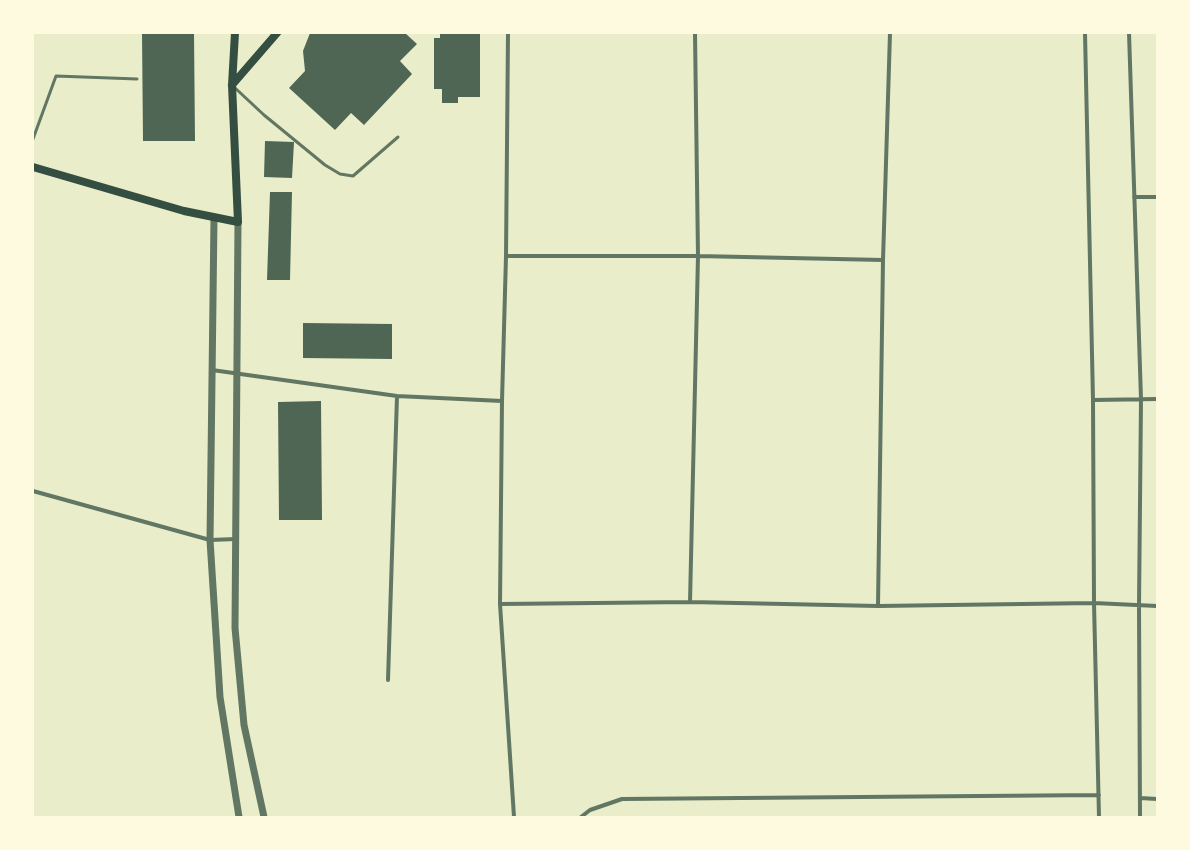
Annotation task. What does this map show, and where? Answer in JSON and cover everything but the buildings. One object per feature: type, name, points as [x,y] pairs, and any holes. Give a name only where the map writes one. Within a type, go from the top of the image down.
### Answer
[{"type":"main road","points":[[33,167],[214,218],[238,222],[232,85],[235,33]]},
{"type":"main road","points":[[232,85],[276,33]]},
{"type":"street","points":[[508,33],[500,604],[514,817]]},
{"type":"street","points":[[690,602],[698,256],[694,33]]},
{"type":"street","points":[[878,606],[883,260],[890,33]]},
{"type":"street","points":[[1085,33],[1093,400],[1094,603],[1099,817]]},
{"type":"street","points":[[1128,33],[1141,399],[1139,606],[1140,817]]},
{"type":"street","points":[[1134,197],[1157,197]]},
{"type":"street","points":[[214,218],[210,540],[220,698],[239,817]]},
{"type":"street","points":[[238,222],[237,539],[235,628],[244,725],[264,817]]},
{"type":"street","points":[[506,256],[698,256],[883,260]]},
{"type":"street","points":[[212,370],[397,396],[502,401]]},
{"type":"street","points":[[388,680],[397,396]]},
{"type":"street","points":[[1093,400],[1157,399]]},
{"type":"street","points":[[33,492],[210,540],[237,539]]},
{"type":"street","points":[[500,604],[690,602],[878,606],[1094,603],[1157,606]]},
{"type":"street","points":[[581,817],[590,810],[622,799],[1099,795]]},
{"type":"street","points":[[1140,798],[1157,799]]},
{"type":"lane","points":[[33,139],[56,76],[137,79]]},
{"type":"lane","points":[[232,85],[264,115],[325,164],[340,174],[353,176],[398,137]]}]
